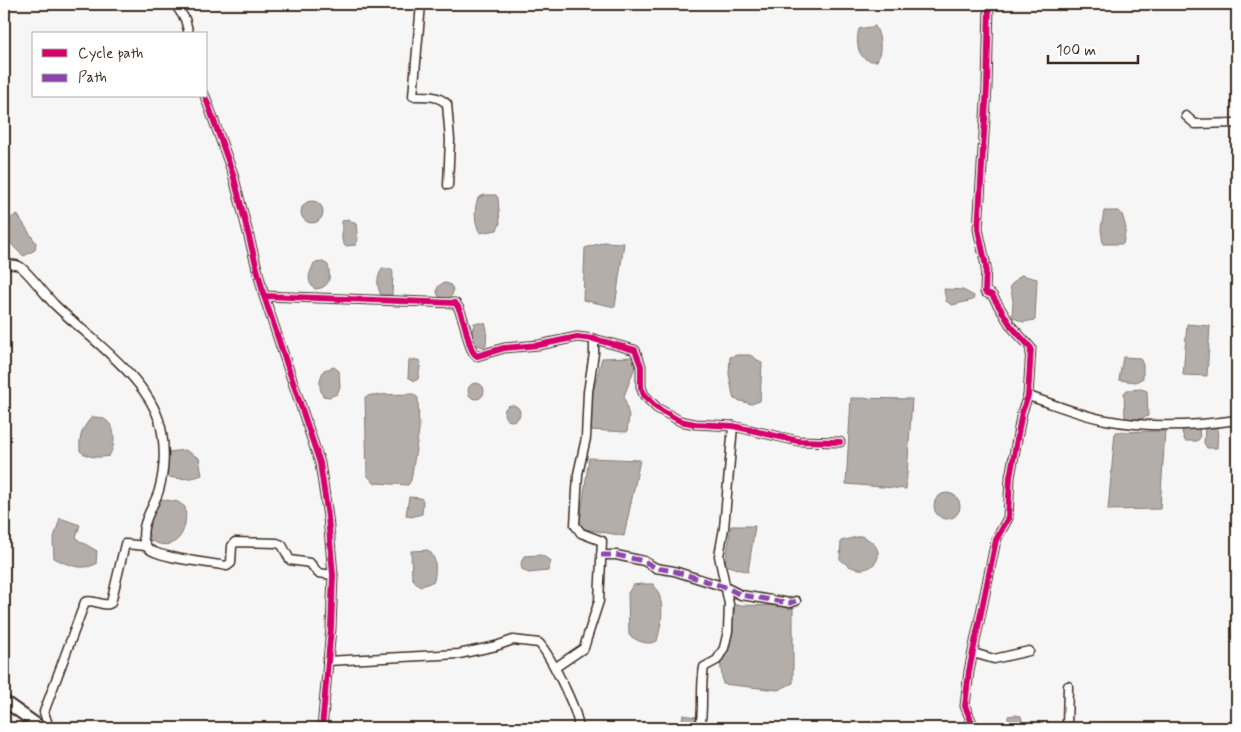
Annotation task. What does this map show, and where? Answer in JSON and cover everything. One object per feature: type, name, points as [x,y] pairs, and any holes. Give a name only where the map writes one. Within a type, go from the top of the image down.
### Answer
[{"type":"main road","points":[[4,701],[42,728]]},
{"type":"street","points":[[175,4],[185,20],[188,32]]},
{"type":"street","points":[[421,4],[413,96],[433,96],[442,99],[447,104],[450,140],[448,185]]},
{"type":"street","points":[[977,728],[972,723],[965,706],[973,653],[996,540],[1008,518],[1010,477],[1022,412],[1028,396],[1031,348],[1011,326],[992,295],[985,292],[986,266],[978,230],[987,87],[989,4]]},
{"type":"street","points":[[206,98],[233,174],[264,296],[320,463],[328,517],[332,575],[322,728]]},
{"type":"street","points":[[1186,116],[1195,124],[1237,123]]},
{"type":"street","points":[[4,264],[21,267],[55,305],[116,359],[150,401],[158,417],[162,432],[163,466],[159,491],[148,511],[144,527],[146,546]]},
{"type":"street","points":[[264,296],[455,303],[466,323],[470,350],[477,356],[504,348],[539,345],[568,338],[594,338],[635,350],[641,366],[641,387],[644,395],[657,408],[680,421],[695,424],[733,426],[798,441],[840,442]]},
{"type":"street","points":[[556,667],[584,648],[598,601],[602,540],[580,533],[575,525],[578,474],[586,438],[588,392],[594,353],[594,338]]},
{"type":"street","points":[[1028,396],[1086,415],[1130,424],[1214,423],[1237,420]]},
{"type":"street","points":[[700,728],[704,712],[702,681],[704,667],[718,660],[724,648],[728,631],[729,604],[719,556],[724,528],[733,426]]},
{"type":"street","points":[[48,728],[44,712],[86,602],[90,600],[106,605],[111,603],[125,544],[146,546],[150,550],[167,556],[227,566],[231,563],[232,546],[235,542],[277,543],[282,545],[290,560],[310,563],[318,573],[332,575]]},
{"type":"street","points":[[601,554],[644,561],[656,568],[725,587],[748,596],[790,603],[796,601]]},
{"type":"street","points":[[327,660],[458,654],[496,646],[513,640],[539,643],[556,667],[579,724],[578,728]]},
{"type":"street","points":[[973,653],[994,659],[1028,651]]},
{"type":"street","points":[[1067,728],[1068,686]]},
{"type":"street","points":[[1106,728],[1132,728]]},
{"type":"shaded area","points":[[875,26],[880,39],[880,53],[877,61],[871,61],[862,56],[857,41],[859,29]]},
{"type":"shaded area","points":[[484,195],[496,195],[498,198],[500,223],[497,230],[480,233],[475,211],[478,198]]},
{"type":"shaded area","points":[[312,201],[320,204],[323,212],[320,220],[312,223],[304,220],[301,212],[304,204]]},
{"type":"shaded area","points":[[1104,211],[1118,211],[1122,214],[1126,228],[1123,244],[1103,244],[1101,229]]},
{"type":"shaded area","points":[[17,214],[36,243],[35,250],[24,256],[10,242],[4,228],[4,223]]},
{"type":"shaded area","points":[[348,219],[356,224],[358,239],[356,245],[345,246],[342,240],[342,221]]},
{"type":"shaded area","points":[[604,242],[624,243],[615,307],[583,300],[585,248]]},
{"type":"shaded area","points":[[323,262],[328,265],[328,282],[324,287],[315,289],[309,280],[310,274],[314,263]]},
{"type":"shaded area","points":[[382,268],[392,269],[392,295],[381,295],[379,291],[378,282]]},
{"type":"shaded area","points":[[1021,275],[1037,279],[1035,320],[1023,322],[1012,317],[1013,301],[1010,286]]},
{"type":"shaded area","points":[[442,283],[448,283],[453,288],[451,297],[442,299],[437,294],[437,288]]},
{"type":"shaded area","points":[[944,289],[963,290],[974,296],[973,300],[952,305],[946,301]]},
{"type":"shaded area","points":[[474,323],[485,323],[487,329],[486,345],[483,347],[473,344],[472,332]]},
{"type":"shaded area","points":[[1187,324],[1210,326],[1207,376],[1183,375]]},
{"type":"shaded area","points":[[750,355],[762,363],[760,401],[751,404],[734,399],[729,374],[730,357]]},
{"type":"shaded area","points":[[633,357],[635,367],[624,396],[629,416],[627,432],[589,430],[593,391],[602,358]]},
{"type":"shaded area","points":[[1123,357],[1140,358],[1143,365],[1143,378],[1136,382],[1119,380]]},
{"type":"shaded area","points":[[409,360],[421,362],[418,379],[415,381],[408,377]]},
{"type":"shaded area","points":[[334,367],[339,371],[340,387],[337,394],[329,397],[323,396],[320,389],[321,377],[324,370]]},
{"type":"shaded area","points":[[476,383],[482,385],[484,391],[482,397],[476,399],[470,397],[468,391],[470,385]]},
{"type":"shaded area","points":[[1141,389],[1147,391],[1148,416],[1138,420],[1125,418],[1124,393],[1127,390]]},
{"type":"shaded area","points":[[413,394],[418,398],[419,430],[411,480],[408,485],[374,483],[367,475],[365,397],[371,395]]},
{"type":"shaded area","points":[[851,398],[912,399],[906,489],[846,484]]},
{"type":"shaded area","points":[[512,405],[518,407],[520,413],[518,419],[512,421],[506,419],[504,413],[506,407]]},
{"type":"shaded area","points":[[92,417],[103,418],[111,426],[114,441],[109,456],[94,457],[80,451],[82,432]]},
{"type":"shaded area","points":[[1184,426],[1199,427],[1200,438],[1197,441],[1185,441],[1182,432]]},
{"type":"shaded area","points":[[1205,426],[1218,428],[1217,448],[1207,448],[1204,443]]},
{"type":"shaded area","points":[[1165,431],[1160,509],[1108,510],[1115,432]]},
{"type":"shaded area","points":[[185,450],[199,458],[202,475],[185,479],[167,477],[165,469],[168,452]]},
{"type":"shaded area","points":[[589,458],[640,460],[624,536],[579,528]]},
{"type":"shaded area","points":[[947,493],[956,497],[960,506],[956,515],[947,519],[938,515],[934,506],[938,497]]},
{"type":"shaded area","points":[[409,497],[421,498],[423,501],[422,514],[411,517],[406,515]]},
{"type":"shaded area","points":[[160,499],[178,502],[185,507],[186,516],[183,532],[179,538],[167,545],[150,540],[148,528],[153,508]]},
{"type":"shaded area","points":[[60,518],[80,525],[76,537],[97,551],[96,564],[80,567],[69,565],[54,558],[53,541]]},
{"type":"shaded area","points":[[731,526],[755,526],[748,572],[725,565]]},
{"type":"shaded area","points":[[861,536],[872,542],[877,549],[878,557],[869,568],[860,569],[850,567],[840,559],[841,541]]},
{"type":"shaded area","points":[[428,550],[434,560],[434,581],[420,587],[412,578],[411,551]]},
{"type":"shaded area","points":[[541,555],[551,561],[548,571],[528,573],[522,569],[521,563],[524,556]]},
{"type":"shaded area","points":[[653,584],[660,597],[662,611],[657,641],[650,643],[642,642],[629,635],[628,593],[633,585]]},
{"type":"shaded area","points":[[735,605],[793,606],[793,683],[778,690],[723,684],[720,661],[727,649]]},
{"type":"shaded area","points":[[683,715],[696,717],[696,728],[681,726]]},
{"type":"shaded area","points":[[1008,716],[1021,716],[1023,728],[1008,728]]},
{"type":"marked path","points":[[601,555],[616,555],[644,561],[656,568],[674,571],[725,587],[741,595],[790,603],[796,601]]},
{"type":"cycle path","points":[[977,728],[972,723],[965,706],[969,671],[996,540],[1008,518],[1010,477],[1022,412],[1028,396],[1031,348],[1011,326],[992,295],[985,292],[986,266],[978,229],[987,87],[989,4]]},
{"type":"cycle path","points":[[206,98],[233,174],[264,296],[320,463],[328,517],[333,575],[331,628],[322,728]]},
{"type":"cycle path","points":[[264,296],[455,303],[462,315],[471,347],[477,356],[504,348],[539,345],[577,337],[594,339],[635,350],[641,366],[641,387],[644,395],[657,408],[680,421],[695,424],[733,426],[798,441],[840,442]]}]
